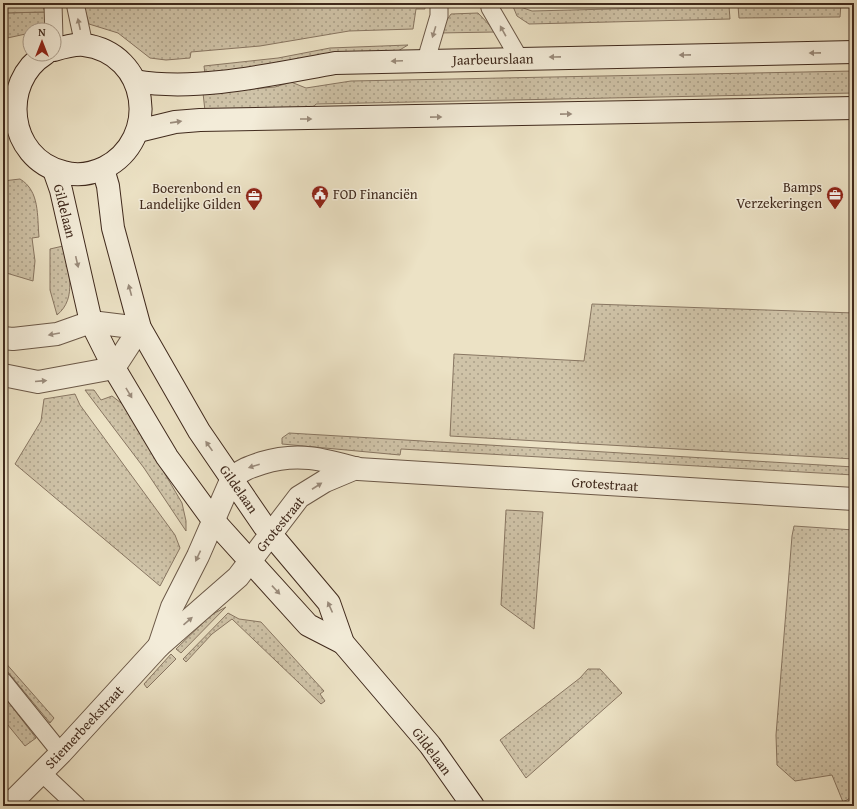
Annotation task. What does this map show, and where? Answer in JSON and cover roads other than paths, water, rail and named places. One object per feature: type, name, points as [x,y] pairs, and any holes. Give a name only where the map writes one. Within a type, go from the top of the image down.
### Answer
[{"type":"street","points":[[35,62],[11,82],[13,100],[10,132],[36,160],[54,170],[70,174],[87,174],[103,169],[118,160],[130,147],[138,131],[141,114],[140,97],[135,80],[126,68],[114,57],[100,49],[84,45],[62,48]]},
{"type":"street","name":"Jaarbeurslaan","points":[[135,80],[163,85],[197,84],[265,76],[335,63],[854,52]]},
{"type":"street","points":[[138,131],[174,122],[200,120],[854,108]]},
{"type":"street","name":"Gildelaan","points":[[103,169],[108,186],[114,228],[140,328],[199,431],[271,534],[329,603],[343,644]]},
{"type":"street","name":"Gildelaan","points":[[54,170],[61,190],[91,322],[114,368],[167,458],[214,520],[308,625],[343,644],[430,745],[473,806]]},
{"type":"street","points":[[3,338],[13,339],[57,334],[91,322],[140,328],[114,368],[38,382],[3,375]]},
{"type":"street","name":"Grotestraat","points":[[232,478],[242,470],[279,458],[311,457],[332,460],[356,468],[854,499]]},
{"type":"street","name":"Grotestraat","points":[[250,562],[299,497],[325,481],[356,468]]},
{"type":"street","points":[[214,520],[232,478]]},
{"type":"street","name":"Stiemerbeekstraat","points":[[159,646],[172,607],[198,556],[214,520]]},
{"type":"street","name":"Stiemerbeekstraat","points":[[8,806],[61,753],[159,646],[238,577],[250,562]]},
{"type":"lane","points":[[53,3],[54,22]]},
{"type":"lane","points":[[75,3],[84,45]]},
{"type":"lane","points":[[426,60],[439,16],[439,3]]},
{"type":"lane","points":[[489,3],[519,58]]},
{"type":"lane","points":[[3,681],[61,753]]},
{"type":"lane","points":[[41,772],[77,806]]},
{"type":"place","name":"FOD Financiën","points":[[320,209]]},
{"type":"place","name":"Bamps Verzekeringen","points":[[835,210]]},
{"type":"place","name":"Boerenbond en Landelijke Gilden","points":[[254,211]]}]
